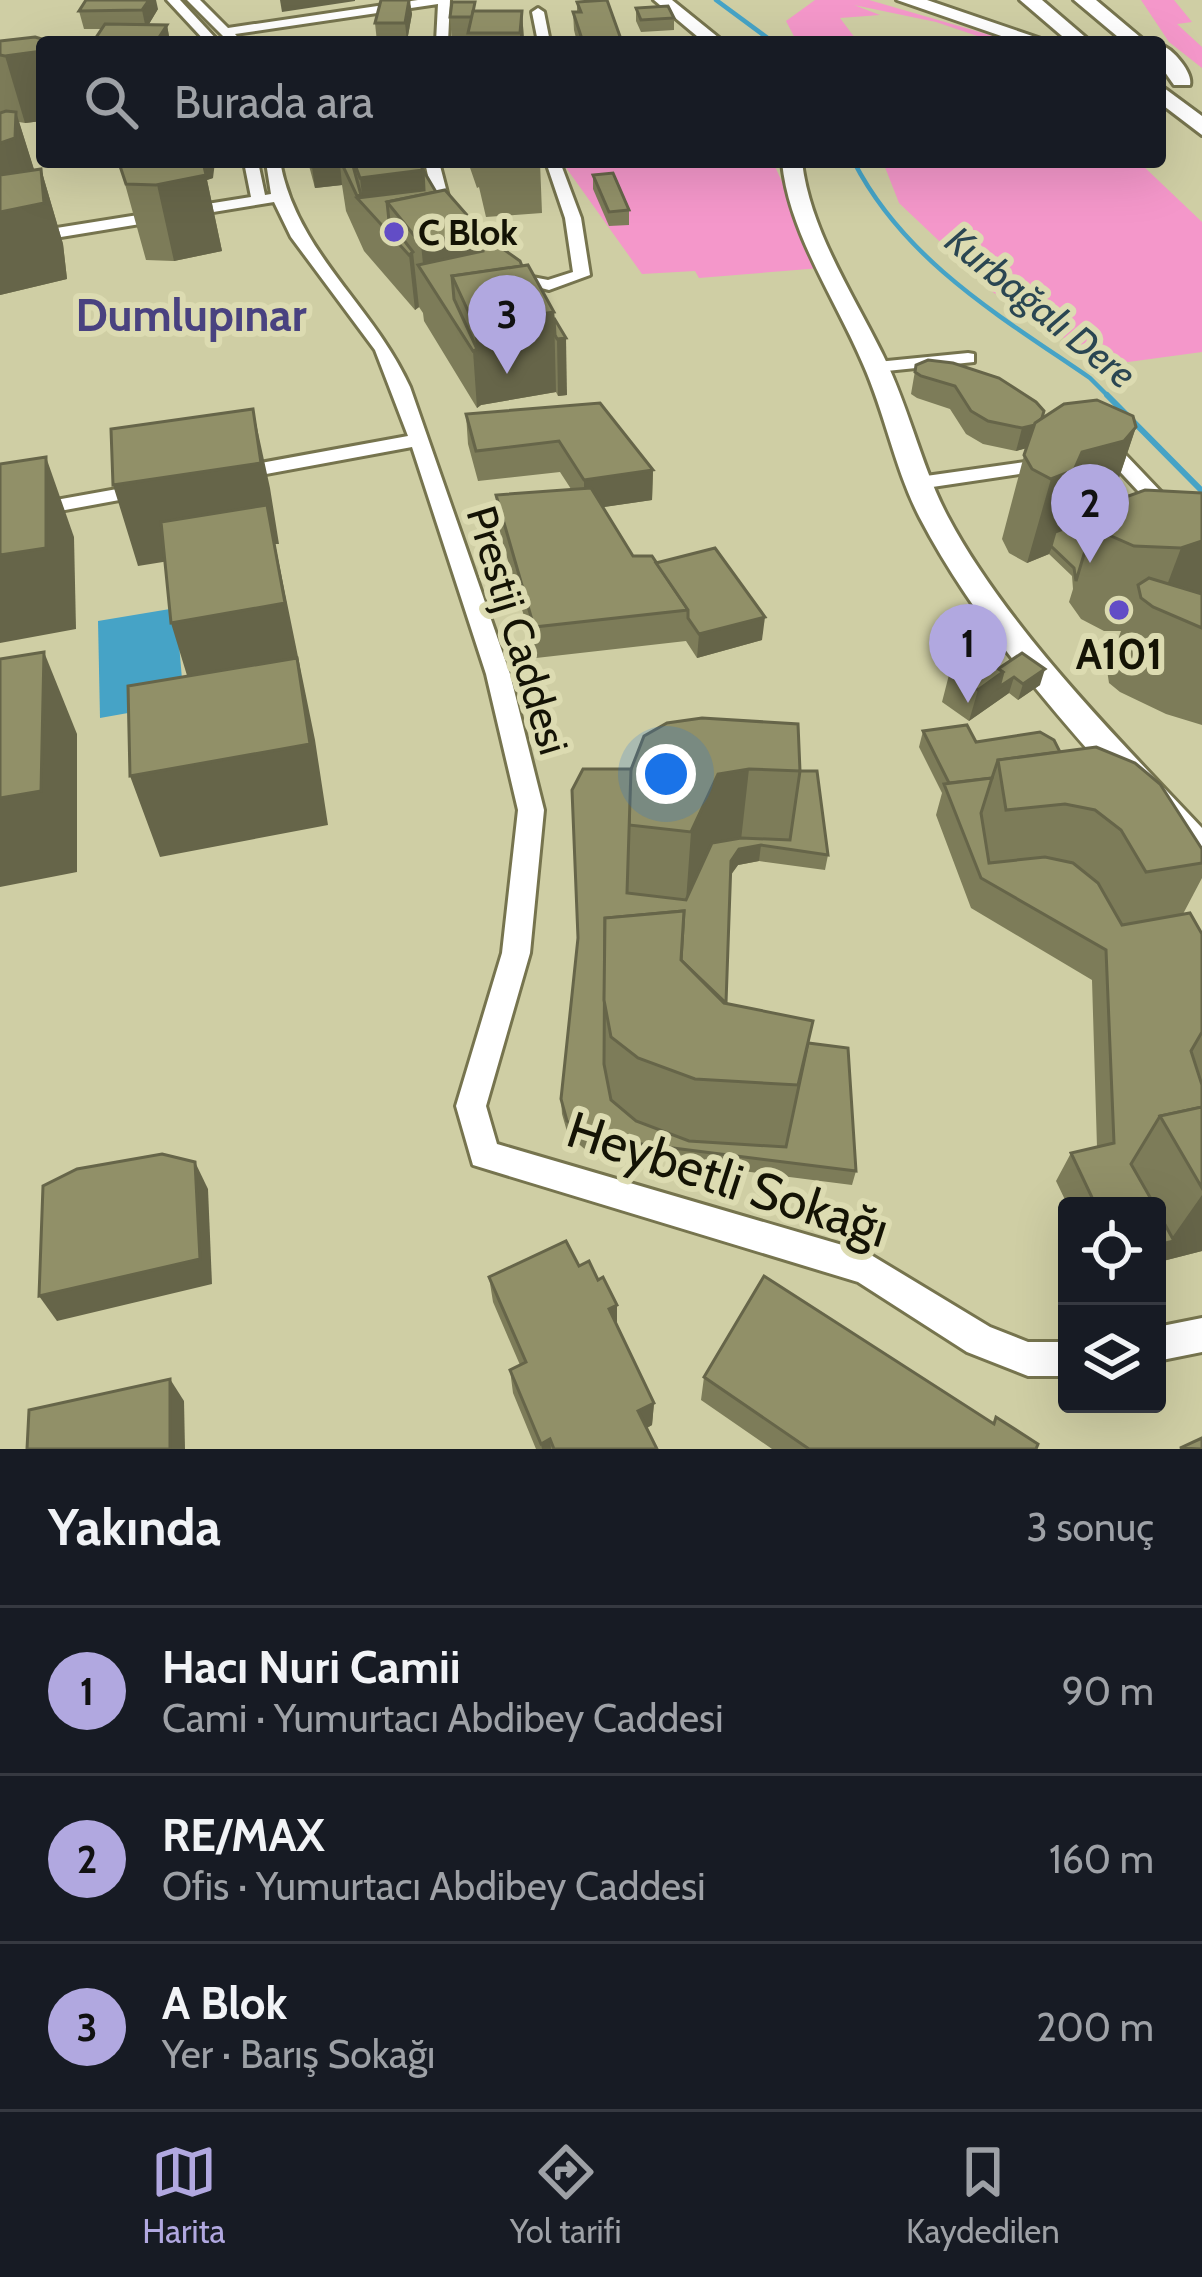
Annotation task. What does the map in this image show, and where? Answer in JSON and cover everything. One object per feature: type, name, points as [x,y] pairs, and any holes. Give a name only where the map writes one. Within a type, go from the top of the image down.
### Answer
[{"type":"highway","points":[[904,0],[1021,36]]},
{"type":"highway","points":[[1030,0],[1074,36]]},
{"type":"highway","points":[[1051,0],[1094,36]]},
{"type":"highway","points":[[1094,4],[1129,36]]},
{"type":"highway","points":[[1128,8],[1149,36]]},
{"type":"highway","points":[[1166,59],[1182,80]]},
{"type":"highway","points":[[1166,67],[1202,96]]},
{"type":"highway","points":[[1166,97],[1202,128]]},
{"type":"highway","points":[[1166,114],[1202,141]]},
{"type":"main road","points":[[662,0],[707,36]]},
{"type":"main road","points":[[679,0],[719,36]]},
{"type":"main road","points":[[783,168],[877,367],[919,483],[958,560],[1078,717],[1202,852]]},
{"type":"main road","points":[[793,168],[796,198]]},
{"type":"street","points":[[173,0],[207,36]]},
{"type":"street","points":[[193,0],[232,36],[246,20],[444,0],[442,36]]},
{"type":"street","points":[[538,12],[543,36]]},
{"type":"street","points":[[252,168],[259,200]]},
{"type":"street","name":"Prestij Caddesi","points":[[274,168],[279,197],[314,259],[384,350],[498,674],[532,810],[516,953],[471,1106],[484,1155]]},
{"type":"street","points":[[433,168],[443,208],[467,238]]},
{"type":"street","points":[[492,268],[516,282],[549,285],[582,275],[583,257],[555,168]]},
{"type":"street","points":[[0,242],[279,197]]},
{"type":"street","points":[[877,367],[968,358]]},
{"type":"street","points":[[206,479],[419,440]]},
{"type":"street","points":[[919,483],[1116,455],[1202,547]]},
{"type":"street","points":[[0,516],[160,487]]},
{"type":"street","name":"Heybetli Sokağı","points":[[484,1155],[866,1268],[979,1340],[1028,1359],[1058,1359]]},
{"type":"street","points":[[1166,1342],[1202,1334]]},
{"type":"shaded area","points":[[815,0],[869,0],[993,36],[854,5],[880,15],[840,18],[854,36],[794,36],[786,21]]},
{"type":"shaded area","points":[[1141,0],[1174,0],[1192,22],[1177,24],[1202,47],[1202,68],[1169,42]]},
{"type":"shaded area","points":[[566,168],[776,168],[821,268],[699,278],[695,271],[642,274]]},
{"type":"shaded area","points":[[885,168],[1145,168],[1202,222],[1202,352],[1106,365],[994,293],[899,203]]},
{"type":"water","points":[[176,608],[184,703],[100,718],[98,621]]},
{"type":"building","points":[[86,0],[149,0],[142,10],[79,11]]},
{"type":"building","points":[[381,0],[409,0],[405,23],[375,23]]},
{"type":"building","points":[[607,0],[620,36],[581,36],[573,12],[581,12],[577,2]]},
{"type":"building","points":[[452,2],[475,2],[472,17],[450,17]]},
{"type":"building","points":[[668,6],[674,18],[641,20],[636,8]]},
{"type":"building","points":[[473,11],[522,11],[520,33],[468,33]]},
{"type":"building","points":[[105,24],[167,25],[160,36],[97,36]]},
{"type":"building","points":[[36,37],[36,52],[0,55],[0,41]]},
{"type":"building","points":[[16,112],[15,138],[0,143],[0,113]]},
{"type":"building","points":[[121,168],[204,168],[206,175],[156,185],[126,184]]},
{"type":"building","points":[[344,168],[354,168],[361,195],[357,196]]},
{"type":"building","points":[[356,168],[423,170],[360,178]]},
{"type":"building","points":[[41,169],[44,203],[0,212],[0,175]]},
{"type":"building","points":[[423,170],[436,192],[387,202],[389,221],[413,252],[409,255],[357,198],[424,190]]},
{"type":"building","points":[[613,173],[629,210],[609,212],[593,175]]},
{"type":"building","points":[[445,190],[481,231],[421,244],[387,202]]},
{"type":"building","points":[[482,234],[522,266],[452,276],[454,299],[477,349],[473,351],[418,265],[483,251]]},
{"type":"building","points":[[528,265],[554,312],[474,324],[452,276]]},
{"type":"building","points":[[554,318],[566,338],[557,339]]},
{"type":"building","points":[[928,360],[999,378],[1036,402],[1044,411],[1042,418],[1022,428],[988,421],[971,411],[955,386],[915,372],[916,365]]},
{"type":"building","points":[[1097,400],[1133,416],[1136,427],[1124,441],[1082,452],[1074,470],[1051,479],[1032,469],[1024,455],[1035,423],[1064,404]]},
{"type":"building","points":[[600,403],[653,470],[584,480],[559,441],[476,451],[466,414]]},
{"type":"building","points":[[253,409],[261,463],[113,485],[111,429]]},
{"type":"building","points":[[46,457],[46,548],[0,555],[0,464]]},
{"type":"building","points":[[591,488],[633,556],[652,556],[688,610],[534,627],[496,495]]},
{"type":"building","points":[[1145,490],[1202,493],[1202,541],[1181,548],[1134,546],[1109,535],[1096,517],[1109,503]]},
{"type":"building","points":[[267,505],[285,603],[171,623],[161,522]]},
{"type":"building","points":[[1079,523],[1088,541],[1076,581],[1074,568],[1051,546],[1055,532]]},
{"type":"building","points":[[715,548],[765,617],[699,634],[656,563]]},
{"type":"building","points":[[1149,578],[1202,594],[1202,628],[1141,598],[1138,585]]},
{"type":"building","points":[[44,652],[41,791],[0,798],[0,659]]},
{"type":"building","points":[[1022,653],[1045,669],[1023,684],[1014,677],[999,687],[1003,672],[998,669]]},
{"type":"building","points":[[975,654],[1003,672],[978,690],[950,671]]},
{"type":"building","points":[[297,658],[310,744],[130,776],[128,686]]},
{"type":"building","points":[[702,718],[798,724],[800,771],[749,769],[718,774],[691,832],[629,825],[630,772],[644,736],[667,723]]},
{"type":"building","points":[[967,725],[976,742],[1040,732],[1054,740],[1060,752],[998,760],[992,778],[949,783],[923,731]]},
{"type":"building","points":[[1096,747],[1135,763],[1160,784],[1202,849],[1202,863],[1146,872],[1121,830],[1095,810],[1065,804],[1006,810],[998,760]]},
{"type":"building","points":[[583,769],[631,769],[627,893],[686,900],[712,843],[741,838],[790,840],[800,771],[817,771],[828,855],[761,845],[739,849],[731,861],[726,1003],[681,960],[684,911],[605,918],[604,1064],[611,1100],[636,1121],[689,1141],[786,1147],[808,1043],[848,1048],[856,1171],[586,1137],[567,1121],[561,1099],[578,938],[572,790]]},
{"type":"building","points":[[992,778],[981,813],[989,863],[1045,857],[1073,863],[1098,883],[1122,925],[1190,913],[1202,934],[1202,1032],[1191,1051],[1202,1085],[1202,1107],[1160,1116],[1131,1164],[1150,1197],[1092,1197],[1071,1153],[1114,1143],[1106,950],[981,878],[944,784]]},
{"type":"building","points":[[684,911],[681,960],[724,1003],[813,1021],[798,1085],[695,1079],[638,1058],[611,1037],[604,1000],[605,918]]},
{"type":"building","points":[[1202,1107],[1202,1188],[1160,1116]]},
{"type":"building","points":[[162,1154],[195,1162],[200,1259],[39,1296],[43,1186],[77,1169]]},
{"type":"building","points":[[566,1241],[579,1266],[589,1261],[598,1280],[603,1277],[617,1305],[609,1309],[654,1403],[638,1411],[657,1449],[554,1449],[550,1439],[541,1444],[510,1370],[526,1362],[489,1277]]},
{"type":"building","points":[[764,1276],[994,1424],[996,1417],[1038,1444],[1036,1449],[809,1449],[704,1377]]},
{"type":"building","points":[[170,1379],[170,1449],[27,1449],[29,1410]]},
{"type":"building","points":[[1202,1438],[1202,1449],[1180,1448]]},
{"type":"waterway","name":"Kurbağalı Dere","points":[[716,0],[765,36]]},
{"type":"waterway","name":"Kurbağalı Dere","points":[[858,168],[900,229],[928,258],[1107,395]]},
{"type":"waterway","name":"Kurbağalı Dere","points":[[1107,395],[1110,398]]},
{"type":"waterway","name":"Kurbağalı Dere","points":[[1107,395],[1202,491]]},
{"type":"place","name":"C Blok","points":[[394,232]]},
{"type":"place","name":"A Blok","points":[[507,374]]},
{"type":"place","name":"RE/MAX","points":[[1090,563]]},
{"type":"place","name":"A101","points":[[1119,610]]},
{"type":"place","name":"Hacı Nuri Camii","points":[[968,703]]},
{"type":"district","name":"Dumlupınar","points":[[191,315]]}]
